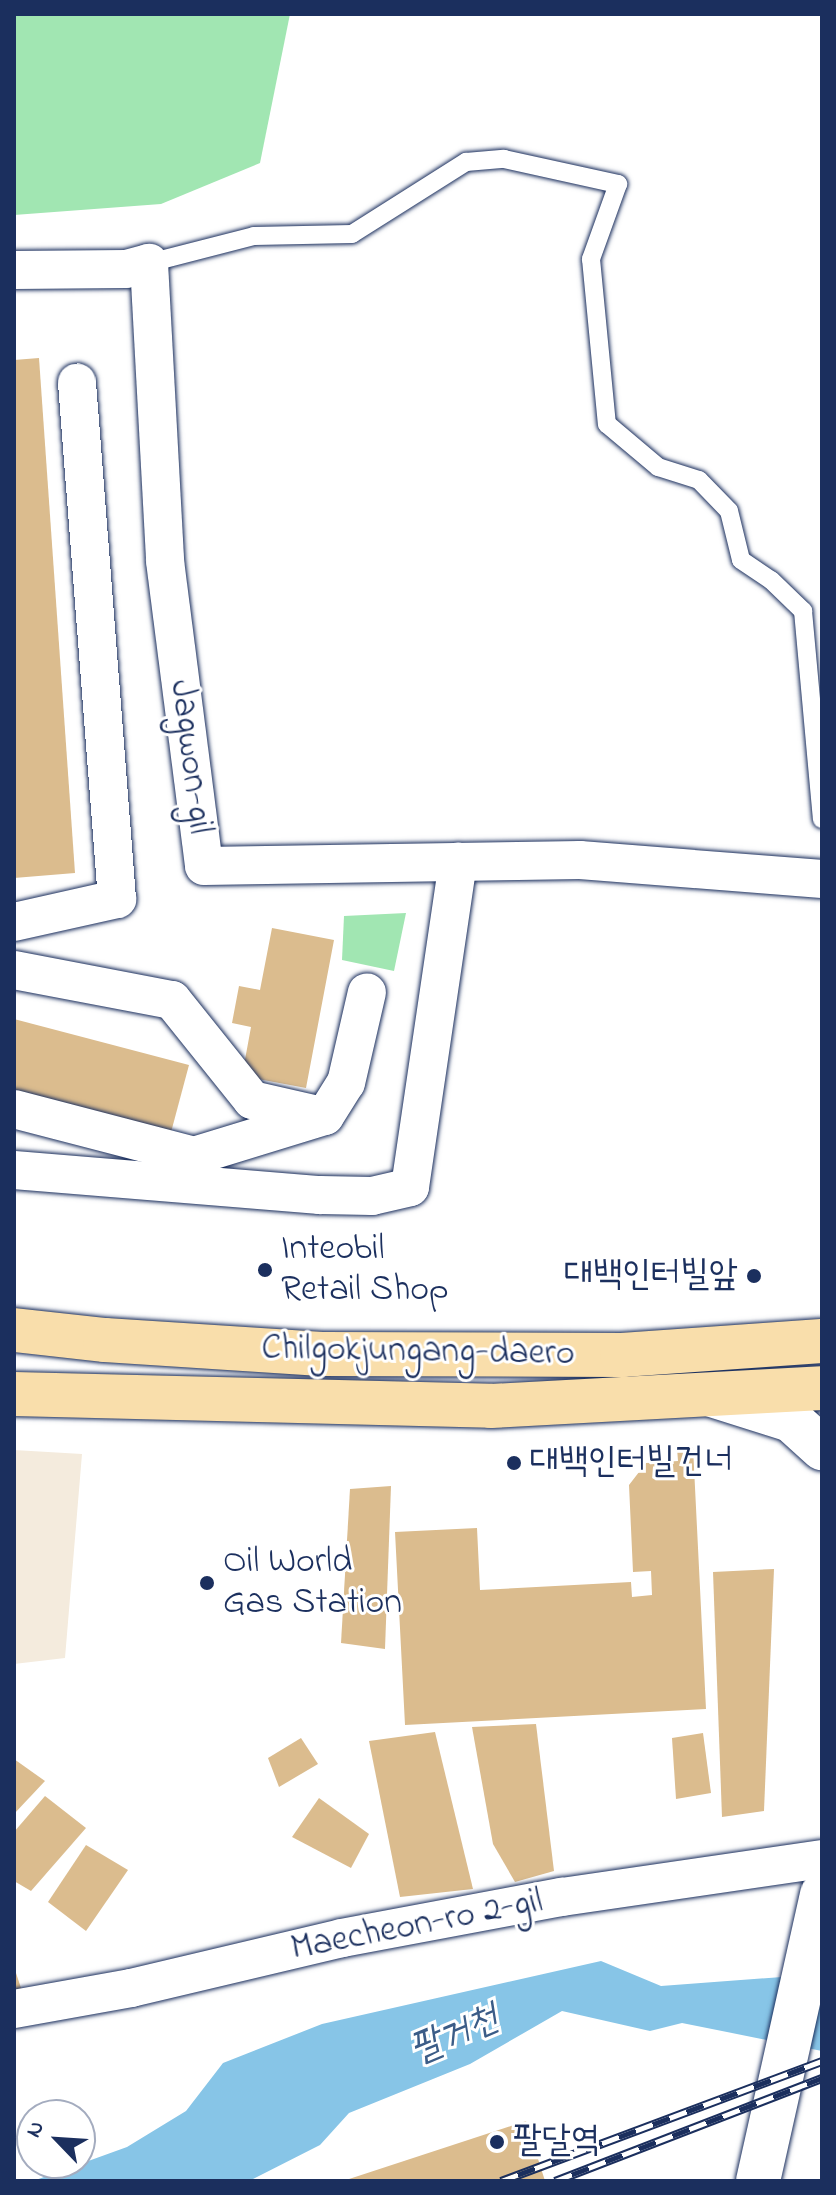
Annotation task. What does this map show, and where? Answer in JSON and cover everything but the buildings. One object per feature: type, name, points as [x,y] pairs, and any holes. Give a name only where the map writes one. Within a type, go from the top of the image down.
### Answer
[{"type":"main road","name":"Chilgokjungang-daero","points":[[14,1330],[105,1340],[322,1354],[622,1355],[822,1341]]},
{"type":"main road","name":"Chilgokjungang-daero","points":[[14,1394],[491,1406],[822,1388]]},
{"type":"street","points":[[14,270],[126,269],[149,263]]},
{"type":"street","name":"Jagwon-gil","points":[[149,263],[165,561],[204,866],[580,860],[822,879]]},
{"type":"street","points":[[14,922],[117,899],[77,383]]},
{"type":"street","points":[[14,1170],[320,1195],[372,1196],[410,1187],[458,862]]},
{"type":"street","points":[[14,970],[172,1000],[252,1100],[325,1116]]},
{"type":"street","points":[[14,1109],[194,1156],[325,1116],[346,1083],[367,992]]},
{"type":"street","points":[[710,1394],[791,1420],[822,1448]]},
{"type":"street","name":"Maecheon-ro 2-gil","points":[[14,2009],[131,1988],[357,1935],[562,1897],[822,1859]]},
{"type":"street","points":[[758,2181],[822,1894]]},
{"type":"lane","points":[[149,263],[254,236],[352,234],[466,162],[504,159],[618,184],[591,259],[607,424],[658,467],[699,480],[729,511],[741,560],[803,611],[822,819]]},
{"type":"shaded area","points":[[14,1450],[82,1454],[65,1658],[14,1664]]},
{"type":"green space","points":[[14,14],[290,14],[260,163],[161,204],[14,215]]},
{"type":"green space","points":[[406,913],[394,971],[342,960],[344,916]]},
{"type":"water","name":"팔거천","points":[[601,1961],[661,1986],[822,1974],[822,2051],[682,2023],[650,2031],[562,2011],[470,2064],[349,2113],[320,2145],[249,2181],[33,2181],[96,2179],[96,2158],[127,2147],[186,2111],[223,2063],[322,2024]]},
{"type":"railway","points":[[501,2181],[822,2061]]},
{"type":"railway","points":[[555,2181],[822,2078]]},
{"type":"place","name":"Inteobil Retail Shop","points":[[265,1270]]},
{"type":"place","name":"대백인터빌앞","points":[[754,1276]]},
{"type":"place","name":"대백인터빌건너","points":[[514,1463]]},
{"type":"place","name":"Oil World Gas Station","points":[[207,1583]]},
{"type":"place","name":"팔달역","points":[[497,2142]]}]
